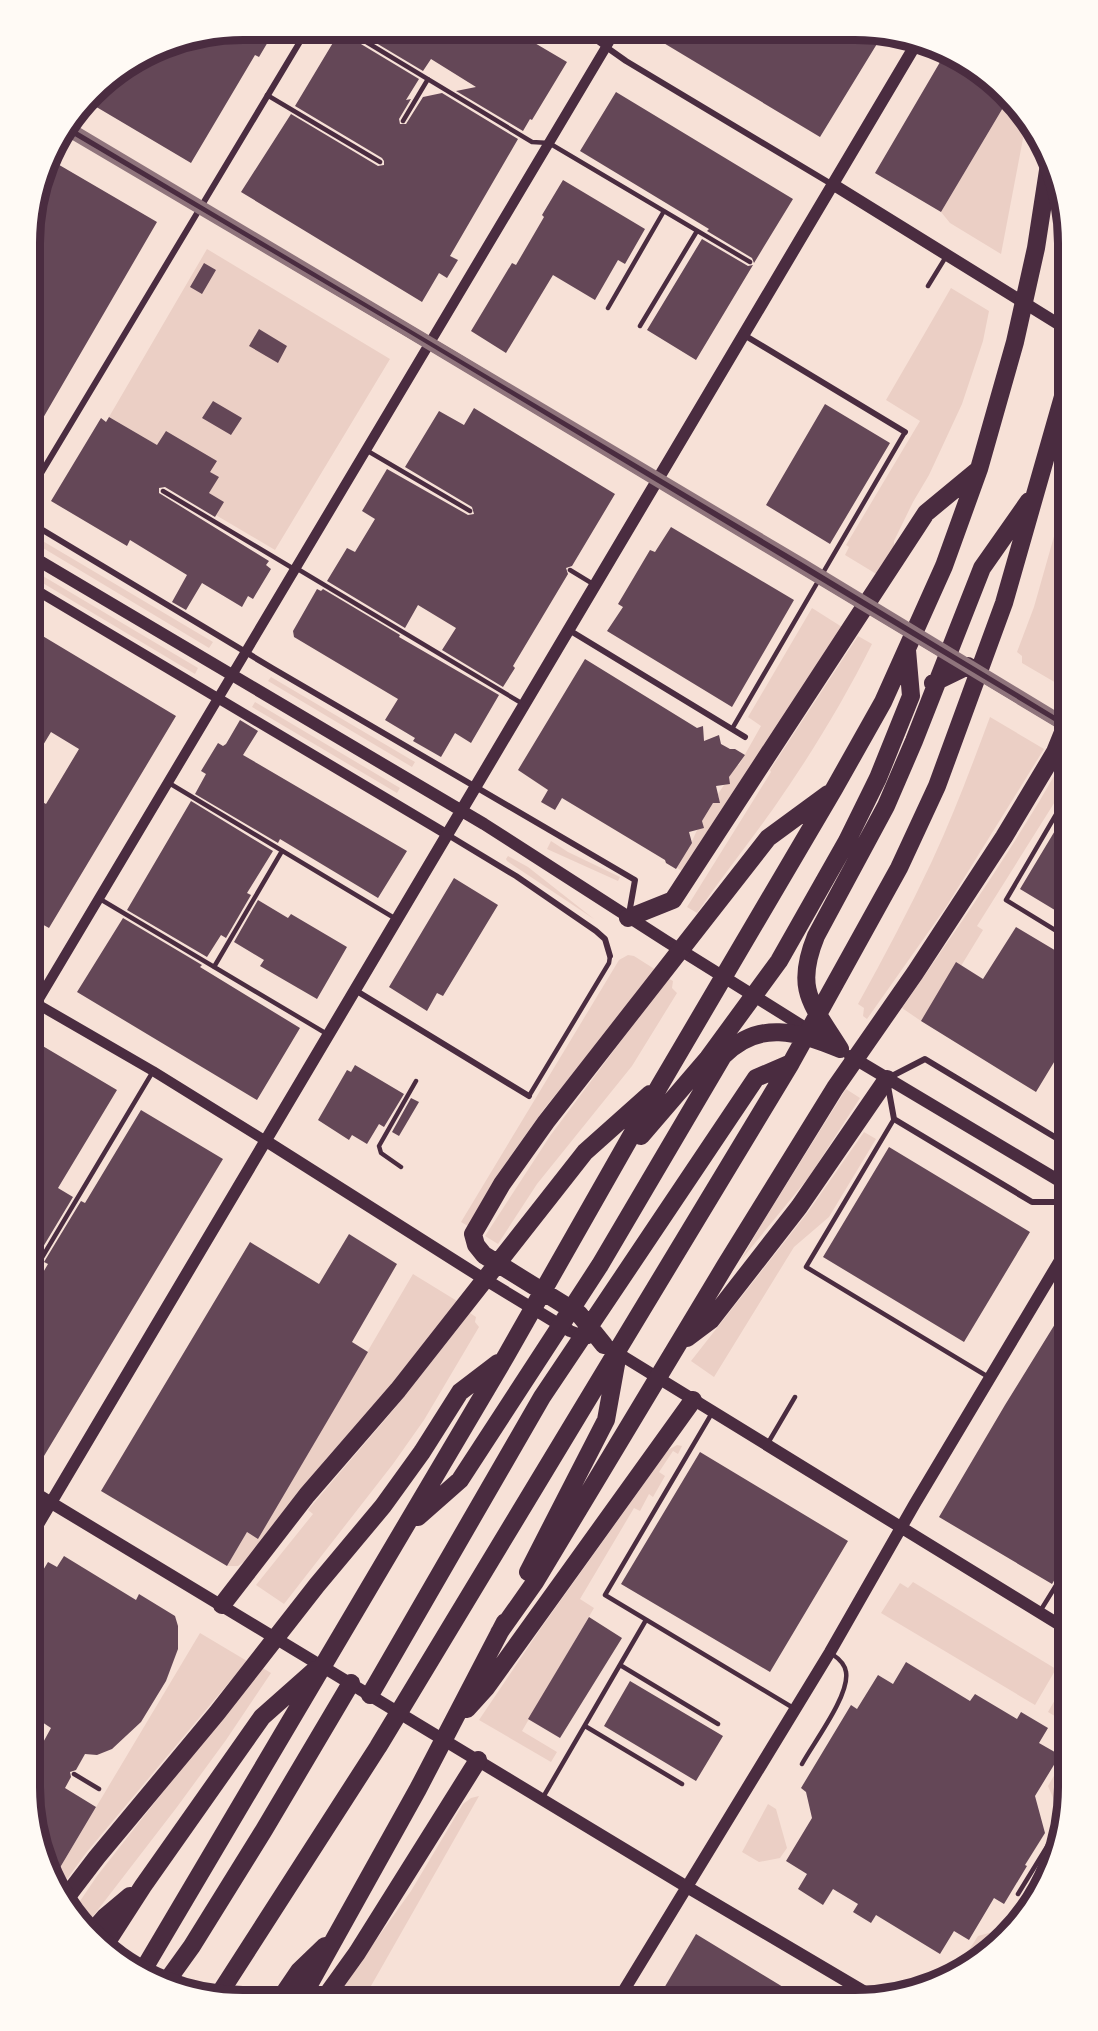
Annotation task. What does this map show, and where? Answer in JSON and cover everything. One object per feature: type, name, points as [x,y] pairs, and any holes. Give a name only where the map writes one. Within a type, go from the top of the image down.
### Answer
[{"type":"highway","points":[[146,1965],[506,1356],[660,1085],[883,702],[944,566],[979,469],[1015,342],[1036,248],[1047,178]]},
{"type":"highway","points":[[222,1989],[378,1747],[612,1345],[791,1063],[899,868],[937,786],[1004,603],[1058,416]]},
{"type":"highway","points":[[628,918],[673,900],[926,513],[979,469]]},
{"type":"highway","points":[[840,1049],[814,1008],[806,989],[805,973],[809,952],[886,806],[982,568],[1038,489]]},
{"type":"highway","points":[[614,1167],[708,1058],[779,961],[847,841],[878,778],[911,696],[904,628]]},
{"type":"highway","points":[[911,696],[968,666]]},
{"type":"highway","points":[[500,1633],[535,1582],[731,1256],[835,1089],[915,973],[1004,837],[1058,746]]},
{"type":"highway","points":[[612,1345],[579,1314],[487,1257],[476,1245],[473,1234],[502,1185],[546,1122],[768,838],[834,789]]},
{"type":"highway","points":[[404,1530],[460,1480],[600,1265],[723,1056],[743,1040],[767,1032],[787,1032],[840,1049]]},
{"type":"highway","points":[[370,1695],[542,1397],[756,1078],[791,1063]]},
{"type":"highway","points":[[679,1345],[711,1320],[799,1208],[887,1079]]},
{"type":"highway","points":[[222,1605],[307,1495],[398,1390],[585,1152],[660,1085]]},
{"type":"highway","points":[[306,1990],[450,1728],[606,1420],[612,1345]]},
{"type":"highway","points":[[70,1892],[383,1506],[422,1452],[460,1392],[506,1356]]},
{"type":"highway","points":[[450,1728],[486,1688],[688,1397]]},
{"type":"highway","points":[[109,1939],[143,1886],[262,1717],[327,1659]]},
{"type":"highway","points":[[170,1976],[192,1946],[264,1830],[351,1683]]},
{"type":"highway","points":[[331,1990],[380,1917],[470,1755]]},
{"type":"highway","points":[[97,1927],[143,1886]]},
{"type":"highway","points":[[286,1990],[299,1971],[336,1935]]},
{"type":"main road","points":[[40,1521],[913,49]]},
{"type":"main road","points":[[74,133],[1058,719]]},
{"type":"main road","points":[[834,185],[1058,324]]},
{"type":"main road","points":[[40,561],[462,811],[628,918],[869,1068],[1057,1180]]},
{"type":"main road","points":[[266,1141],[570,1331],[612,1345],[688,1397],[1057,1624]]},
{"type":"main road","points":[[624,1990],[830,1652],[1057,1265]]},
{"type":"main road","points":[[40,1496],[861,1990]]},
{"type":"street","points":[[40,476],[301,40]]},
{"type":"street","points":[[596,40],[626,61],[834,185]]},
{"type":"street","points":[[40,995],[100,899],[610,40]]},
{"type":"street","points":[[744,334],[905,432]]},
{"type":"street","points":[[40,528],[246,652],[635,880],[628,918]]},
{"type":"street","points":[[40,592],[516,876],[596,931],[605,939],[610,956]]},
{"type":"street","points":[[569,630],[745,737]]},
{"type":"street","points":[[355,990],[529,1096]]},
{"type":"street","points":[[40,1010],[153,1071],[266,1141]]},
{"type":"street","points":[[1057,1139],[925,1059],[887,1079],[894,1119],[1032,1202],[1057,1202]]},
{"type":"lane","points":[[363,40],[532,142],[549,143],[750,262]]},
{"type":"lane","points":[[403,121],[428,79]]},
{"type":"lane","points":[[267,95],[380,162]]},
{"type":"lane","points":[[608,308],[664,211]]},
{"type":"lane","points":[[640,326],[696,231]]},
{"type":"lane","points":[[928,286],[947,255]]},
{"type":"lane","points":[[732,729],[905,432]]},
{"type":"lane","points":[[366,450],[470,511]]},
{"type":"lane","points":[[163,491],[524,705]]},
{"type":"lane","points":[[570,570],[595,585]]},
{"type":"lane","points":[[169,783],[398,920]]},
{"type":"lane","points":[[1058,812],[1006,900],[1058,932]]},
{"type":"lane","points":[[214,967],[282,851]]},
{"type":"lane","points":[[100,899],[328,1035]]},
{"type":"lane","points":[[529,1096],[609,963],[610,956]]},
{"type":"lane","points":[[40,1261],[153,1071]]},
{"type":"lane","points":[[402,1167],[381,1153],[379,1146],[416,1082]]},
{"type":"lane","points":[[894,1119],[806,1267],[990,1378]]},
{"type":"lane","points":[[767,1446],[795,1397]]},
{"type":"lane","points":[[712,1412],[605,1595],[795,1709]]},
{"type":"lane","points":[[1039,1613],[1057,1584]]},
{"type":"lane","points":[[542,1799],[646,1620]]},
{"type":"lane","points":[[802,1764],[846,1687],[844,1666],[830,1652]]},
{"type":"lane","points":[[620,1665],[718,1724]]},
{"type":"lane","points":[[585,1726],[682,1784]]},
{"type":"lane","points":[[74,1774],[99,1789]]},
{"type":"lane","points":[[1018,1894],[1050,1842]]},
{"type":"shaded area","points":[[1004,107],[1024,133],[1001,254],[950,223],[941,212]]},
{"type":"shaded area","points":[[207,249],[390,359],[275,550],[192,501],[194,467],[109,417]]},
{"type":"shaded area","points":[[951,288],[989,311],[983,341],[962,404],[929,475],[894,541],[894,550],[878,575],[845,555],[849,547],[846,545],[920,421],[886,400]]},
{"type":"shaded area","points":[[1058,523],[1058,684],[1022,663],[1022,656],[1017,652],[1034,607]]},
{"type":"shaded area","points":[[41,540],[213,642],[209,648],[40,546]]},
{"type":"shaded area","points":[[40,574],[198,668],[195,674],[40,581]]},
{"type":"shaded area","points":[[812,608],[842,627],[683,872],[676,867],[686,848],[689,848],[697,830],[703,825],[702,821],[713,803],[716,803],[719,798],[718,794],[727,784],[736,765],[739,765],[761,726],[748,717]]},
{"type":"shaded area","points":[[858,636],[872,644],[850,687],[813,749],[773,809],[697,913],[687,907],[771,772],[770,770]]},
{"type":"shaded area","points":[[271,677],[415,762],[412,767],[268,681]]},
{"type":"shaded area","points":[[255,702],[400,788],[397,793],[252,707]]},
{"type":"shaded area","points":[[990,717],[1044,749],[946,907],[867,1019],[863,1016],[864,1008],[858,1004],[932,861]]},
{"type":"shaded area","points":[[1058,770],[1058,798],[977,926],[983,930],[961,966],[921,1021],[902,1008],[965,917]]},
{"type":"shaded area","points":[[551,841],[568,852],[620,877],[618,881],[547,849]]},
{"type":"shaded area","points":[[508,856],[528,867],[594,919],[507,861]]},
{"type":"shaded area","points":[[628,955],[634,956],[656,970],[544,1109],[514,1151],[468,1226],[461,1222],[619,960]]},
{"type":"shaded area","points":[[668,978],[673,981],[672,988],[677,993],[632,1066],[537,1184],[498,1244],[485,1236],[550,1136]]},
{"type":"shaded area","points":[[846,1089],[860,1098],[809,1177],[741,1260],[761,1225]]},
{"type":"shaded area","points":[[864,1132],[876,1139],[829,1217],[794,1247],[714,1377],[691,1361],[808,1212]]},
{"type":"shaded area","points":[[413,1274],[457,1301],[389,1388],[326,1459],[246,1560],[238,1566],[227,1566],[247,1532],[258,1538]]},
{"type":"shaded area","points":[[470,1313],[476,1317],[475,1322],[479,1327],[424,1420],[393,1464],[284,1604],[256,1585],[313,1514],[308,1510],[395,1408]]},
{"type":"shaded area","points":[[677,1445],[682,1446],[678,1454],[673,1451],[659,1472],[665,1476],[653,1497],[649,1494],[640,1511],[634,1508],[580,1599],[594,1608],[522,1731],[557,1752],[551,1762],[479,1720],[541,1628],[668,1450]]},
{"type":"shaded area","points":[[913,1582],[1056,1669],[1035,1705],[881,1613],[900,1583],[908,1588]]},
{"type":"shaded area","points":[[200,1633],[247,1661],[86,1853],[64,1883],[58,1870]]},
{"type":"shaded area","points":[[261,1667],[271,1673],[177,1807],[90,1920],[78,1904],[97,1876]]},
{"type":"shaded area","points":[[1057,1696],[1057,1717],[1048,1712]]},
{"type":"shaded area","points":[[1057,1771],[1057,1795],[1054,1800],[1048,1786]]},
{"type":"shaded area","points":[[479,1796],[369,1990],[340,1990],[411,1891],[463,1804]]},
{"type":"shaded area","points":[[768,1804],[776,1809],[787,1848],[780,1858],[759,1862],[742,1852]]},
{"type":"shaded area","points":[[989,1933],[993,1935],[964,1958],[978,1936]]},
{"type":"building","points":[[269,40],[259,57],[255,55],[191,163],[95,106],[131,75],[166,56],[204,44]]},
{"type":"building","points":[[335,40],[354,40],[419,79],[406,100],[411,99],[399,119],[400,124],[406,124],[423,97],[442,93],[518,139],[450,256],[458,260],[447,278],[439,273],[422,302],[241,192],[291,114],[378,166],[384,165],[382,158],[295,106]]},
{"type":"building","points":[[371,40],[530,40],[567,62],[523,131],[456,91],[476,87],[431,59],[423,71]]},
{"type":"building","points":[[659,40],[878,42],[820,137]]},
{"type":"building","points":[[941,60],[967,75],[1004,107],[941,212],[875,173]]},
{"type":"building","points":[[616,92],[793,199],[754,263],[752,258],[707,231],[709,229],[580,151]]},
{"type":"building","points":[[57,164],[157,222],[40,423],[40,244],[44,204]]},
{"type":"building","points":[[563,180],[645,229],[625,264],[618,260],[595,300],[553,275],[506,353],[471,331],[512,263],[516,265]]},
{"type":"building","points":[[702,239],[748,266],[753,265],[696,360],[647,330]]},
{"type":"building","points":[[204,263],[216,270],[202,294],[190,287]]},
{"type":"building","points":[[259,329],[287,346],[278,363],[249,346]]},
{"type":"building","points":[[213,401],[242,418],[231,435],[202,418]]},
{"type":"building","points":[[825,404],[890,443],[830,544],[766,505]]},
{"type":"building","points":[[474,408],[615,494],[572,566],[566,568],[568,574],[513,666],[515,668],[503,687],[442,650],[456,628],[418,605],[405,628],[327,581],[347,548],[355,552],[375,519],[362,511],[387,469],[468,515],[474,514],[472,507],[405,467],[439,411],[464,425]]},
{"type":"building","points":[[109,417],[157,445],[166,431],[217,461],[210,472],[219,477],[209,493],[224,502],[215,517],[165,487],[159,488],[159,493],[269,561],[266,565],[271,569],[253,599],[248,596],[242,607],[202,583],[186,610],[172,602],[187,575],[130,540],[127,546],[51,501],[101,418],[106,422]]},
{"type":"building","points":[[671,527],[794,600],[732,707],[607,631],[623,607],[618,604],[650,550],[655,552]]},
{"type":"building","points":[[317,589],[321,591],[323,589],[400,635],[399,637],[499,695],[471,743],[455,733],[441,757],[413,741],[415,738],[385,720],[398,699],[294,637],[293,631]]},
{"type":"building","points":[[40,634],[176,716],[49,928],[40,923],[40,801],[46,804],[79,749],[51,732],[40,750]]},
{"type":"building","points":[[585,659],[697,728],[703,726],[704,741],[719,735],[721,744],[745,755],[729,777],[730,784],[716,786],[720,803],[713,803],[702,821],[704,828],[689,832],[692,843],[676,869],[665,860],[562,798],[555,810],[541,802],[548,790],[518,770]]},
{"type":"building","points":[[240,720],[258,731],[243,755],[407,851],[378,898],[280,839],[278,843],[195,794],[206,774],[201,771],[218,743],[223,746],[226,744]]},
{"type":"building","points":[[191,801],[273,851],[247,893],[251,895],[226,938],[221,935],[207,957],[127,910]]},
{"type":"building","points":[[1058,826],[1058,912],[1020,889]]},
{"type":"building","points":[[454,878],[498,905],[443,996],[437,993],[427,1011],[389,987]]},
{"type":"building","points":[[258,900],[288,918],[291,914],[347,947],[317,999],[260,966],[264,960],[234,942]]},
{"type":"building","points":[[123,918],[300,1028],[257,1100],[77,992]]},
{"type":"building","points":[[1016,927],[1058,952],[1057,1056],[1036,1092],[921,1021],[956,962],[983,979]]},
{"type":"building","points":[[41,1045],[117,1090],[58,1188],[73,1197],[40,1252]]},
{"type":"building","points":[[355,1065],[404,1094],[384,1127],[379,1124],[367,1144],[352,1135],[349,1140],[318,1120],[347,1070],[351,1072]]},
{"type":"building","points":[[411,1098],[419,1102],[399,1136],[392,1132]]},
{"type":"building","points":[[141,1110],[223,1159],[44,1456],[40,1454],[40,1278],[48,1264],[44,1262],[81,1201],[85,1203]]},
{"type":"building","points":[[889,1147],[1030,1232],[964,1342],[823,1257]]},
{"type":"building","points":[[349,1234],[397,1264],[352,1342],[368,1352],[258,1539],[247,1532],[227,1566],[101,1491],[250,1242],[319,1284]]},
{"type":"building","points":[[1057,1320],[1057,1575],[1052,1584],[939,1517]]},
{"type":"building","points":[[700,1452],[848,1541],[770,1672],[621,1584]]},
{"type":"building","points":[[64,1556],[136,1600],[139,1594],[175,1616],[178,1626],[178,1649],[166,1681],[141,1722],[112,1749],[97,1755],[85,1754],[76,1770],[70,1772],[71,1777],[65,1788],[96,1807],[58,1870],[44,1827],[40,1787],[40,1748],[51,1728],[40,1721],[40,1575],[48,1562],[57,1567]]},
{"type":"building","points":[[589,1617],[622,1638],[560,1738],[528,1719]]},
{"type":"building","points":[[906,1662],[970,1701],[975,1694],[1017,1719],[1021,1712],[1048,1728],[1039,1743],[1057,1753],[1057,1760],[1035,1796],[1045,1833],[1025,1865],[1027,1866],[1004,1904],[994,1898],[969,1940],[954,1931],[940,1954],[876,1915],[871,1923],[853,1912],[858,1904],[833,1889],[823,1905],[798,1889],[807,1874],[786,1861],[812,1818],[806,1792],[801,1788],[851,1705],[857,1709],[878,1675],[893,1684]]},
{"type":"building","points":[[630,1681],[723,1736],[696,1781],[604,1726]]},
{"type":"building","points":[[696,1934],[788,1990],[663,1990]]},
{"type":"railway","points":[[77,129],[804,561],[1058,715]]},
{"type":"railway","points":[[72,137],[404,333],[1058,726]]}]
